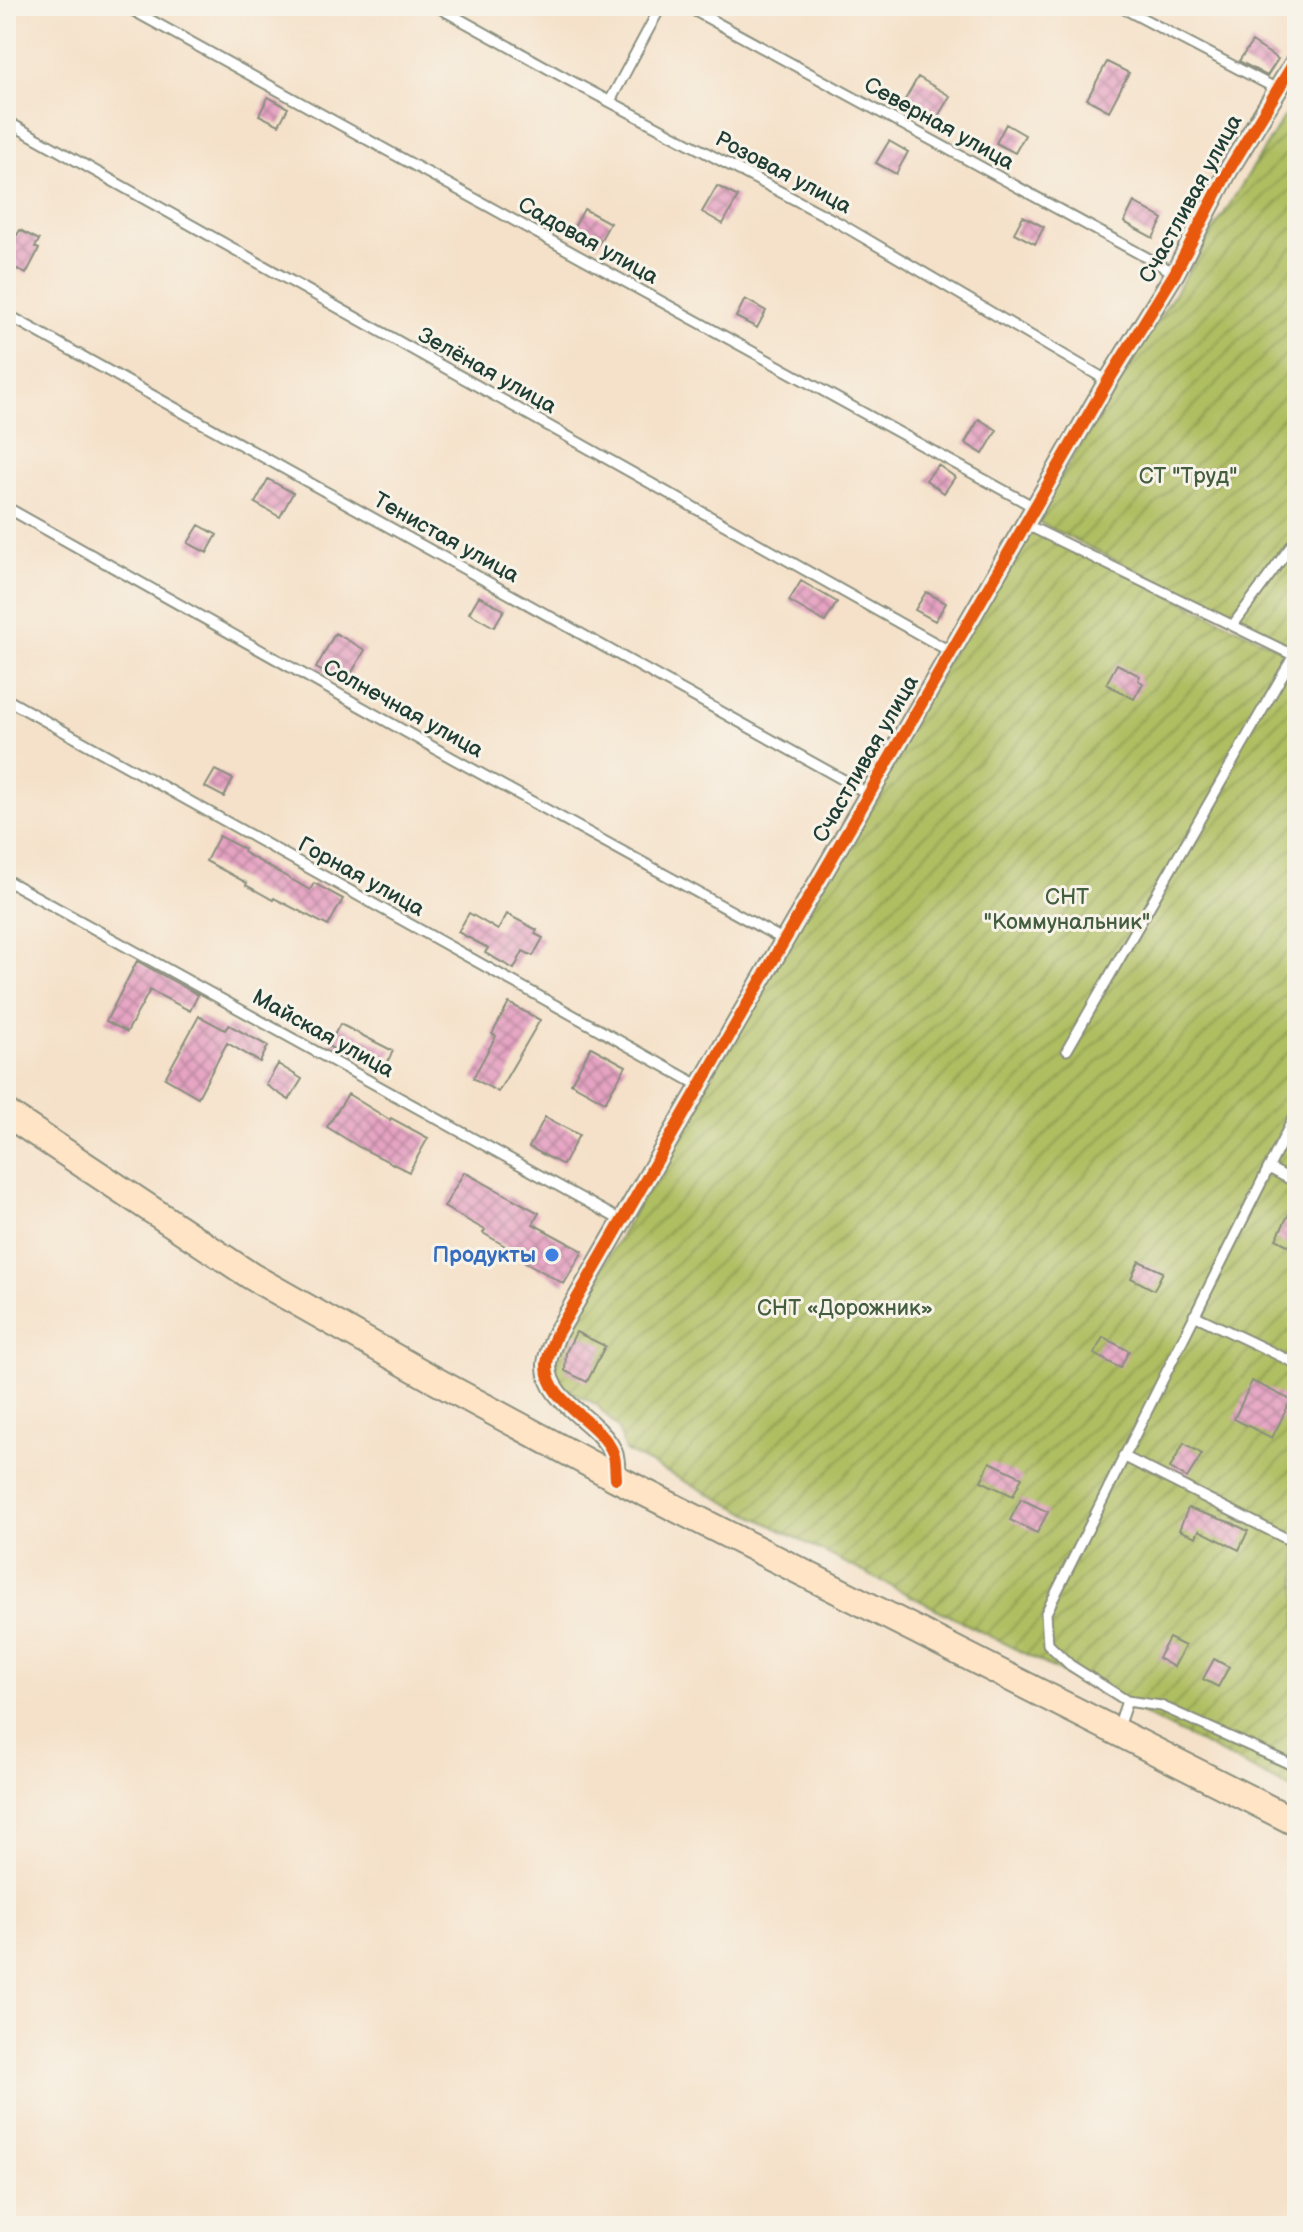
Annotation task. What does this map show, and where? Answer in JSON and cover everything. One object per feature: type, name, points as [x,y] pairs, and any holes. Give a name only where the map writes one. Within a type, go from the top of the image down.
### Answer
[{"type":"main road","points":[[6,1113],[251,1276],[440,1383],[616,1478],[1297,1823]]},
{"type":"street","name":"Счастливая улица","points":[[616,1478],[615,1456],[605,1438],[556,1394],[547,1363],[556,1335],[1108,381],[1175,273],[1228,171],[1297,58]]},
{"type":"lane","name":"Садовая улица","points":[[125,6],[1030,516],[1295,656]]},
{"type":"lane","name":"Розовая улица","points":[[436,6],[839,223],[1108,381]]},
{"type":"lane","points":[[610,101],[661,6]]},
{"type":"lane","name":"Северная улица","points":[[686,6],[1175,273]]},
{"type":"lane","points":[[1119,6],[1277,89]]},
{"type":"lane","name":"Зелёная улица","points":[[6,121],[951,652]]},
{"type":"lane","name":"Тенистая улица","points":[[6,314],[869,794]]},
{"type":"lane","name":"Солнечная улица","points":[[6,507],[784,940]]},
{"type":"lane","points":[[1233,625],[1297,538]]},
{"type":"lane","points":[[1067,1050],[1295,656]]},
{"type":"lane","name":"Горная улица","points":[[6,699],[700,1086]]},
{"type":"lane","name":"Майская улица","points":[[6,880],[622,1221]]},
{"type":"lane","points":[[1297,1111],[1046,1613],[1048,1644],[1070,1665],[1127,1701],[1161,1706],[1297,1767]]},
{"type":"lane","points":[[1269,1168],[1297,1183]]},
{"type":"lane","points":[[1194,1315],[1297,1364]]},
{"type":"lane","points":[[1123,1456],[1297,1544]]},
{"type":"lane","points":[[1116,1733],[1127,1701]]},
{"type":"green space","name":"СТ \"Труд\"","points":[[1297,96],[1297,650],[1034,520]]},
{"type":"green space","points":[[1025,524],[1297,657],[1297,1792],[625,1451],[618,1428],[596,1404],[564,1388],[552,1370],[564,1335]]},
{"type":"building","points":[[1252,42],[1278,59],[1267,76],[1239,61]]},
{"type":"building","points":[[1107,62],[1129,73],[1109,111],[1087,99]]},
{"type":"building","points":[[918,77],[950,96],[934,123],[902,105]]},
{"type":"building","points":[[268,97],[288,108],[279,125],[259,115]]},
{"type":"building","points":[[1006,124],[1025,135],[1015,153],[996,143]]},
{"type":"building","points":[[889,141],[908,152],[896,174],[876,163]]},
{"type":"building","points":[[717,186],[738,197],[723,224],[702,212]]},
{"type":"building","points":[[1134,202],[1163,219],[1153,238],[1124,222]]},
{"type":"building","points":[[584,209],[610,223],[598,245],[572,231]]},
{"type":"building","points":[[1023,216],[1044,227],[1035,244],[1014,233]]},
{"type":"building","points":[[6,229],[17,235],[20,230],[39,240],[35,247],[39,249],[26,274],[6,263]]},
{"type":"building","points":[[745,299],[766,311],[757,328],[736,317]]},
{"type":"building","points":[[979,419],[997,430],[983,454],[965,443]]},
{"type":"building","points":[[938,465],[955,477],[944,493],[926,480]]},
{"type":"building","points":[[268,479],[293,493],[280,517],[255,503]]},
{"type":"building","points":[[199,525],[217,535],[207,553],[188,543]]},
{"type":"building","points":[[801,581],[837,602],[825,622],[789,601]]},
{"type":"building","points":[[926,592],[946,603],[935,621],[915,610]]},
{"type":"building","points":[[479,596],[504,610],[494,627],[469,613]]},
{"type":"building","points":[[335,633],[365,650],[345,684],[316,668]]},
{"type":"building","points":[[1117,664],[1140,676],[1138,680],[1143,683],[1134,699],[1106,684]]},
{"type":"building","points":[[215,770],[233,779],[224,797],[205,787]]},
{"type":"building","points":[[219,836],[310,890],[314,883],[343,899],[328,926],[273,900],[206,861]]},
{"type":"building","points":[[469,913],[498,930],[507,914],[537,930],[535,934],[543,938],[533,956],[523,951],[514,969],[485,953],[488,948],[458,932]]},
{"type":"building","points":[[137,961],[198,995],[190,1011],[150,990],[127,1032],[106,1021]]},
{"type":"building","points":[[509,1003],[540,1020],[498,1092],[473,1078],[496,1036],[492,1034]]},
{"type":"building","points":[[199,1016],[225,1030],[229,1025],[268,1046],[260,1062],[227,1043],[198,1097],[165,1078]]},
{"type":"building","points":[[340,1024],[393,1051],[383,1070],[358,1056],[355,1060],[328,1046]]},
{"type":"building","points":[[591,1047],[626,1066],[605,1102],[571,1083]]},
{"type":"building","points":[[278,1064],[302,1079],[289,1100],[266,1085]]},
{"type":"building","points":[[348,1094],[390,1120],[428,1138],[409,1172],[327,1127]]},
{"type":"building","points":[[545,1117],[579,1135],[563,1165],[529,1147]]},
{"type":"building","points":[[464,1172],[539,1213],[533,1224],[583,1251],[564,1284],[522,1260],[524,1257],[483,1233],[485,1230],[444,1207]]},
{"type":"building","points":[[1297,1198],[1297,1250],[1276,1239]]},
{"type":"building","points":[[1139,1261],[1163,1272],[1154,1290],[1131,1278]]},
{"type":"building","points":[[576,1332],[605,1346],[587,1382],[565,1371],[566,1352]]},
{"type":"building","points":[[1103,1337],[1129,1351],[1120,1368],[1094,1354]]},
{"type":"building","points":[[1252,1381],[1291,1400],[1272,1438],[1234,1419]]},
{"type":"building","points":[[1184,1443],[1202,1454],[1187,1478],[1170,1468]]},
{"type":"building","points":[[990,1462],[1022,1477],[1013,1496],[981,1481]]},
{"type":"building","points":[[1021,1499],[1048,1512],[1037,1533],[1010,1520]]},
{"type":"building","points":[[1188,1508],[1248,1531],[1239,1550],[1199,1530],[1196,1537],[1179,1530]]},
{"type":"building","points":[[1169,1638],[1185,1646],[1174,1667],[1158,1658]]},
{"type":"building","points":[[1214,1659],[1229,1667],[1218,1687],[1203,1679]]},
{"type":"cycle path","points":[[616,1478],[614,1456],[606,1441],[564,1401],[549,1378],[547,1361],[556,1335],[1108,381],[1175,273],[1228,171],[1297,58]]},
{"type":"place","name":"Продукты","points":[[552,1255]]},
{"type":"park label","name":"СНТ \"Коммунальник\"","points":[[1067,910]]},
{"type":"park label","name":"СНТ «Дорожник»","points":[[845,1308]]}]
